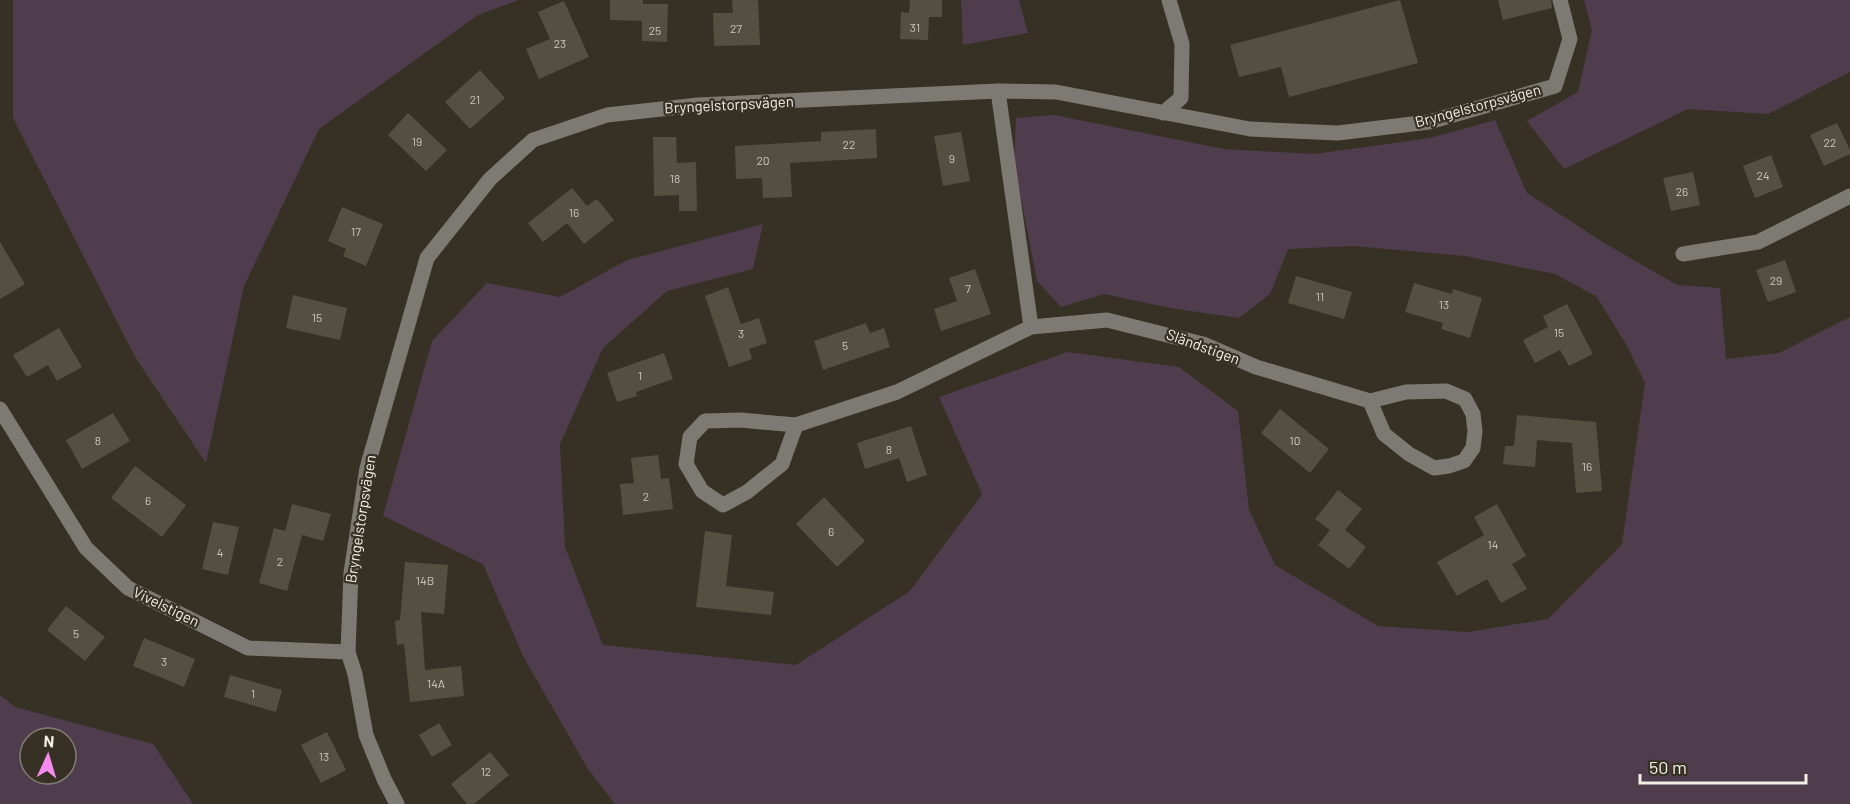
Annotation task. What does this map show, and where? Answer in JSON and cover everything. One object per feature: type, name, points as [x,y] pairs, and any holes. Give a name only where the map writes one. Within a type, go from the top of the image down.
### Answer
[{"type":"street","points":[[1163,113],[1181,98],[1182,44],[1169,0]]},
{"type":"street","name":"Bryngelstorpsvägen","points":[[397,804],[366,735],[355,674],[348,652],[351,573],[367,468],[427,258],[490,179],[533,140],[607,115],[698,105],[998,91],[1056,92],[1250,129],[1338,133],[1429,122],[1555,86],[1570,39],[1560,0]]},
{"type":"street","points":[[998,91],[1031,327]]},
{"type":"street","points":[[1683,254],[1758,242],[1850,196]]},
{"type":"street","name":"Sländstigen","points":[[796,425],[782,464],[747,492],[723,505],[702,491],[686,464],[690,437],[705,420],[740,420],[796,425],[897,392],[1031,327],[1107,320],[1203,344],[1256,367],[1370,401]]},
{"type":"street","points":[[1446,391],[1465,399],[1473,414],[1475,431],[1473,448],[1464,461],[1434,468],[1409,454],[1384,434],[1370,401],[1406,392],[1446,391]]},
{"type":"street","name":"Vivelstigen","points":[[0,409],[86,548],[128,588],[248,648],[348,652]]},
{"type":"shaded area","points":[[13,0],[519,0],[478,15],[319,129],[244,286],[206,463],[135,357],[13,118]]},
{"type":"shaded area","points":[[961,0],[1019,0],[1028,33],[963,45]]},
{"type":"shaded area","points":[[1584,0],[1850,0],[1850,72],[1768,114],[1688,109],[1564,169],[1527,121],[1578,92],[1592,30]]},
{"type":"shaded area","points":[[1054,115],[1224,149],[1314,154],[1430,138],[1495,120],[1527,193],[1606,244],[1677,285],[1720,288],[1726,359],[1779,353],[1850,317],[1850,804],[615,804],[588,769],[524,658],[483,564],[383,516],[432,341],[487,283],[560,297],[627,260],[763,224],[753,269],[667,291],[603,348],[560,444],[565,547],[603,645],[796,665],[910,591],[982,494],[939,397],[1068,352],[1179,367],[1238,411],[1249,510],[1275,565],[1378,626],[1468,632],[1548,619],[1622,544],[1645,383],[1627,346],[1596,296],[1555,274],[1465,256],[1353,246],[1288,249],[1270,294],[1239,318],[1170,308],[1104,294],[1061,307],[1037,281],[1014,161],[1016,118]]},
{"type":"shaded area","points":[[0,695],[15,707],[153,744],[193,804],[0,804]]},
{"type":"building","points":[[610,0],[643,0],[643,4],[668,4],[667,42],[642,41],[642,21],[610,20]]},
{"type":"building","points":[[732,0],[758,0],[760,45],[714,46],[713,13],[733,13]]},
{"type":"building","points":[[910,0],[942,0],[942,17],[929,17],[928,40],[900,39],[901,12],[909,13]]},
{"type":"building","points":[[1400,0],[1418,63],[1289,97],[1281,67],[1239,77],[1230,45]]},
{"type":"building","points":[[1498,0],[1551,0],[1552,8],[1503,20]]},
{"type":"building","points":[[564,1],[589,57],[539,79],[526,49],[550,39],[538,12]]},
{"type":"building","points":[[480,70],[505,98],[470,129],[445,102]]},
{"type":"building","points":[[408,113],[447,150],[426,171],[388,135]]},
{"type":"building","points":[[1837,123],[1850,154],[1824,166],[1810,135]]},
{"type":"building","points":[[876,129],[877,158],[790,163],[792,197],[763,198],[762,178],[736,179],[735,146],[821,141],[821,132]]},
{"type":"building","points":[[961,132],[970,181],[943,186],[934,136]]},
{"type":"building","points":[[653,137],[676,137],[677,163],[696,162],[697,211],[679,211],[679,195],[654,196]]},
{"type":"building","points":[[1771,155],[1783,187],[1755,198],[1743,166]]},
{"type":"building","points":[[1693,172],[1700,205],[1671,211],[1663,178]]},
{"type":"building","points":[[572,188],[587,206],[597,199],[614,220],[584,244],[567,223],[543,242],[528,223]]},
{"type":"building","points":[[342,207],[383,224],[366,266],[343,256],[346,249],[328,241]]},
{"type":"building","points":[[0,242],[25,284],[0,299]]},
{"type":"building","points":[[1785,260],[1796,292],[1768,302],[1756,270]]},
{"type":"building","points":[[975,269],[991,314],[941,331],[934,309],[957,301],[949,278]]},
{"type":"building","points":[[1296,276],[1352,292],[1344,319],[1288,303]]},
{"type":"building","points":[[1414,283],[1452,294],[1453,289],[1482,298],[1470,338],[1441,329],[1443,323],[1405,312]]},
{"type":"building","points":[[728,287],[741,324],[759,318],[767,343],[749,349],[752,359],[729,367],[705,296]]},
{"type":"building","points":[[293,295],[347,308],[340,340],[286,328]]},
{"type":"building","points":[[1567,304],[1593,354],[1569,366],[1560,350],[1535,363],[1523,340],[1548,327],[1543,316]]},
{"type":"building","points":[[866,323],[870,333],[884,328],[890,347],[823,370],[814,341]]},
{"type":"building","points":[[59,328],[82,367],[57,381],[48,365],[27,377],[13,355]]},
{"type":"building","points":[[664,353],[673,379],[636,392],[637,396],[617,402],[607,373]]},
{"type":"building","points":[[1280,409],[1329,449],[1310,473],[1261,433]]},
{"type":"building","points":[[113,413],[130,441],[82,469],[66,440]]},
{"type":"building","points":[[1517,415],[1596,422],[1602,491],[1576,493],[1572,443],[1537,440],[1535,467],[1503,464],[1505,446],[1514,446]]},
{"type":"building","points":[[911,426],[927,475],[907,482],[899,458],[865,469],[857,443]]},
{"type":"building","points":[[658,455],[661,479],[669,478],[673,509],[623,515],[620,484],[634,483],[631,458]]},
{"type":"building","points":[[135,466],[186,505],[162,537],[111,498]]},
{"type":"building","points":[[1338,490],[1362,509],[1345,530],[1366,547],[1349,569],[1318,545],[1330,530],[1315,519]]},
{"type":"building","points":[[824,497],[865,541],[837,567],[796,524]]},
{"type":"building","points":[[292,504],[331,514],[323,541],[302,535],[287,591],[259,583],[274,528],[285,531]]},
{"type":"building","points":[[1497,504],[1526,556],[1512,564],[1527,589],[1501,603],[1487,579],[1457,596],[1437,562],[1484,535],[1474,517]]},
{"type":"building","points":[[213,522],[239,527],[228,575],[202,569]]},
{"type":"building","points":[[705,531],[732,535],[726,586],[774,592],[771,615],[696,607]]},
{"type":"building","points":[[405,562],[448,565],[444,614],[421,612],[425,670],[461,666],[464,696],[410,702],[404,644],[397,645],[395,621],[400,620]]},
{"type":"building","points":[[66,606],[105,637],[85,661],[47,630]]},
{"type":"building","points":[[144,638],[195,659],[184,687],[133,666]]},
{"type":"building","points":[[230,675],[282,690],[276,712],[224,697]]},
{"type":"building","points":[[439,723],[452,745],[432,757],[419,735]]},
{"type":"building","points":[[327,732],[346,770],[321,783],[301,745]]},
{"type":"building","points":[[490,752],[509,775],[474,804],[467,804],[451,784]]}]
